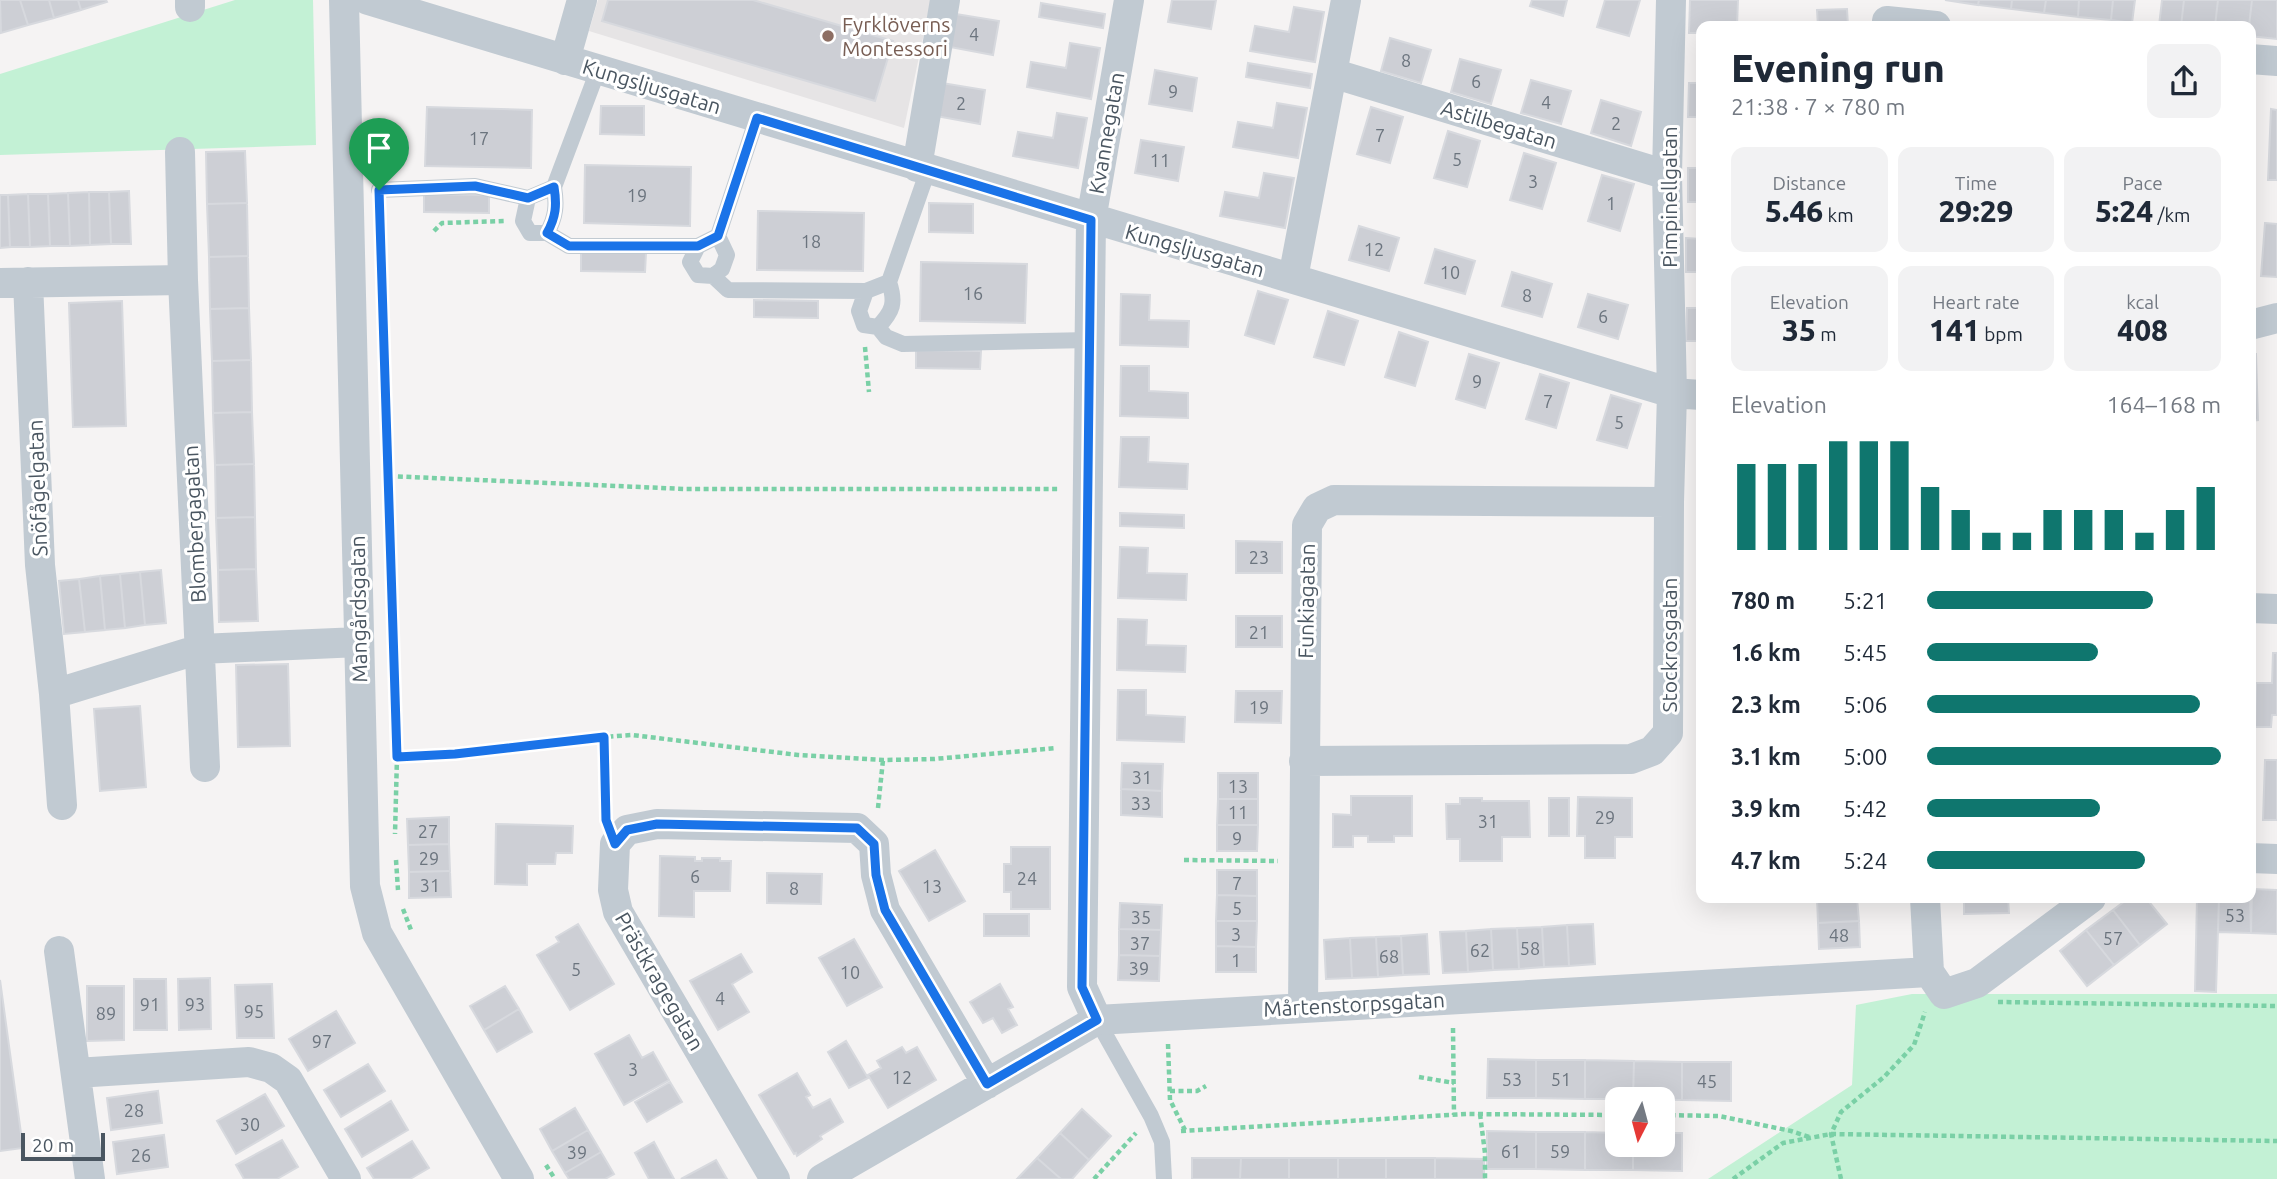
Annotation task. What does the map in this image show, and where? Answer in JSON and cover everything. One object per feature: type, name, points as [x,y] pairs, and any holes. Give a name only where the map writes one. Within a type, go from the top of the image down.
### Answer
[{"type":"street","name":"Mangårdsgatan","points":[[344,0],[365,886],[377,933],[519,1179]]},
{"type":"street","name":"Kungsljusgatan","points":[[368,0],[1091,220],[1687,394]]},
{"type":"street","points":[[565,60],[582,0]]},
{"type":"street","points":[[922,169],[945,0]]},
{"type":"street","name":"Kvannegatan","points":[[1097,1020],[1082,987],[1091,220],[1129,0]]},
{"type":"street","points":[[1293,278],[1346,0]]},
{"type":"street","name":"Pimpinellgatan","points":[[1671,0],[1667,175],[1687,394]]},
{"type":"street","points":[[1887,16],[1912,21]]},
{"type":"street","points":[[2256,59],[2277,61]]},
{"type":"street","name":"Astilbegatan","points":[[1332,73],[1667,175]]},
{"type":"street","name":"Blombergagatan","points":[[180,152],[183,280],[205,767]]},
{"type":"street","points":[[14,282],[183,280]]},
{"type":"street","name":"Snöfågelgatan","points":[[14,282],[54,694],[62,805]]},
{"type":"street","points":[[2256,323],[2277,318]]},
{"type":"street","name":"Stockrosgatan","points":[[1304,761],[1631,759],[1653,751],[1668,733],[1669,502],[1687,394]]},
{"type":"street","name":"Funkiagatan","points":[[1303,1008],[1307,525],[1317,508],[1334,500],[1669,502]]},
{"type":"street","points":[[2256,608],[2277,609]]},
{"type":"street","points":[[54,694],[200,649],[359,642]]},
{"type":"street","points":[[615,844],[627,830],[657,824],[857,828],[874,844],[876,875],[885,910],[987,1084]]},
{"type":"street","name":"Prästkragegatan","points":[[615,844],[614,890],[618,912],[775,1179]]},
{"type":"street","points":[[2256,858],[2277,859]]},
{"type":"street","points":[[1926,903],[1936,983]]},
{"type":"street","name":"Mårtenstorpsgatan","points":[[822,1179],[1097,1020],[1453,999],[1977,983],[2084,903]]},
{"type":"street","points":[[60,951],[90,1179]]},
{"type":"street","points":[[76,1073],[249,1062],[271,1068],[288,1080],[346,1179]]},
{"type":"lane","points":[[547,233],[555,219],[557,204],[554,187],[598,70]]},
{"type":"lane","points":[[713,276],[722,269],[727,255],[718,236],[757,118]]},
{"type":"lane","points":[[871,326],[888,316],[895,298],[889,282],[922,169]]},
{"type":"lane","points":[[379,190],[475,186],[528,198],[554,187]]},
{"type":"lane","points":[[528,198],[523,221],[530,233],[547,233],[569,246],[698,246],[718,236]]},
{"type":"lane","points":[[698,246],[690,262],[698,275],[713,276],[728,290],[866,291],[889,282]]},
{"type":"lane","points":[[866,291],[859,311],[871,326],[886,337],[903,344],[1090,340]]},
{"type":"lane","points":[[1097,1020],[1152,1116],[1162,1142],[1164,1179]]},
{"type":"path","points":[[434,231],[442,223],[523,221]]},
{"type":"path","points":[[382,274],[397,757],[395,836]]},
{"type":"path","points":[[869,392],[871,326]]},
{"type":"path","points":[[388,476],[673,488],[1088,489]]},
{"type":"path","points":[[397,757],[455,754],[632,735],[798,755],[883,760],[934,759],[1086,746]]},
{"type":"path","points":[[604,737],[606,820],[615,844]]},
{"type":"path","points":[[874,844],[883,760]]},
{"type":"path","points":[[395,849],[398,897]]},
{"type":"path","points":[[1184,860],[1303,861]]},
{"type":"path","points":[[402,907],[414,939]]},
{"type":"path","points":[[1841,1179],[1831,1134],[1841,1112],[1884,1077],[1914,1045],[1936,983]]},
{"type":"path","points":[[1453,999],[1454,1115]]},
{"type":"path","points":[[1996,1002],[2277,1006]]},
{"type":"path","points":[[1166,1015],[1170,1100],[1185,1130]]},
{"type":"path","points":[[1419,1077],[1454,1083]]},
{"type":"path","points":[[1170,1091],[1197,1091],[1206,1086]]},
{"type":"path","points":[[1480,1114],[1485,1179]]},
{"type":"path","points":[[1158,1132],[1480,1114],[1605,1115]]},
{"type":"path","points":[[1675,1115],[1719,1116],[1791,1131],[1811,1138]]},
{"type":"path","points":[[1094,1179],[1152,1116]]},
{"type":"path","points":[[1733,1179],[1783,1143],[1831,1134],[2277,1141]]},
{"type":"path","points":[[540,1155],[555,1179]]},
{"type":"shaded area","name":"Fyrklöverns Montessori","points":[[598,0],[931,0],[904,128],[589,31]]},
{"type":"green space","points":[[235,0],[313,0],[316,145],[0,155],[0,74]]},
{"type":"green space","points":[[1912,994],[2277,994],[2277,1179],[1708,1179],[1852,1085],[1856,1005]]},
{"type":"building","points":[[0,0],[20,0],[28,25],[1,33]]},
{"type":"building","points":[[20,0],[49,0],[54,18],[28,25]]},
{"type":"building","points":[[49,0],[78,0],[81,10],[54,18]]},
{"type":"building","points":[[78,0],[106,0],[107,2],[81,10]]},
{"type":"building","points":[[608,0],[753,0],[893,41],[875,101],[602,21]]},
{"type":"building","points":[[1172,0],[1216,0],[1211,29],[1168,22]]},
{"type":"building","points":[[1532,0],[1567,0],[1563,16],[1530,6]]},
{"type":"building","points":[[1605,0],[1640,0],[1629,36],[1597,27]]},
{"type":"building","points":[[1690,0],[1738,0],[1737,21],[1696,21],[1696,33],[1689,33]]},
{"type":"building","points":[[1945,0],[1979,0],[1978,5]]},
{"type":"building","points":[[1979,0],[2012,0],[2011,9],[1978,5]]},
{"type":"building","points":[[2012,0],[2046,0],[2044,13],[2011,9]]},
{"type":"building","points":[[2046,0],[2079,0],[2078,17],[2044,13]]},
{"type":"building","points":[[2079,0],[2113,0],[2111,20],[2078,17]]},
{"type":"building","points":[[2113,0],[2135,0],[2132,21],[2111,20]]},
{"type":"building","points":[[2162,0],[2184,0],[2182,21],[2160,21]]},
{"type":"building","points":[[2184,0],[2218,0],[2216,21],[2182,21]]},
{"type":"building","points":[[2218,0],[2252,0],[2250,21],[2216,21]]},
{"type":"building","points":[[2252,0],[2277,0],[2277,39],[2256,37],[2256,21],[2250,21]]},
{"type":"building","points":[[1041,3],[1105,14],[1103,28],[1039,17]]},
{"type":"building","points":[[1294,7],[1324,12],[1315,62],[1250,51],[1255,26],[1289,32]]},
{"type":"building","points":[[1847,9],[1848,21],[1818,21],[1817,10]]},
{"type":"building","points":[[956,14],[999,21],[993,55],[950,47]]},
{"type":"building","points":[[1390,38],[1431,50],[1421,83],[1381,71]]},
{"type":"building","points":[[1070,43],[1100,48],[1091,99],[1027,87],[1031,62],[1066,68]]},
{"type":"building","points":[[1460,59],[1501,70],[1491,104],[1451,92]]},
{"type":"building","points":[[1248,63],[1312,74],[1310,88],[1246,77]]},
{"type":"building","points":[[1155,70],[1197,78],[1192,111],[1149,104]]},
{"type":"building","points":[[1531,80],[1571,91],[1561,124],[1521,113]]},
{"type":"building","points":[[942,83],[985,90],[980,124],[936,116]]},
{"type":"building","points":[[1689,83],[1696,83],[1696,117],[1688,117]]},
{"type":"building","points":[[1601,100],[1641,112],[1631,146],[1591,133]]},
{"type":"building","points":[[1277,103],[1307,108],[1298,158],[1233,147],[1238,122],[1273,128]]},
{"type":"building","points":[[601,106],[644,106],[644,135],[600,134]]},
{"type":"building","points":[[427,107],[532,110],[531,168],[425,166]]},
{"type":"building","points":[[1371,107],[1403,117],[1390,163],[1357,154]]},
{"type":"building","points":[[2271,109],[2277,110],[2277,180],[2268,180]]},
{"type":"building","points":[[1057,113],[1087,118],[1078,168],[1013,156],[1018,132],[1053,138]]},
{"type":"building","points":[[1448,131],[1480,141],[1467,187],[1434,178]]},
{"type":"building","points":[[1141,140],[1184,147],[1178,181],[1135,173]]},
{"type":"building","points":[[245,151],[247,203],[207,204],[206,152]]},
{"type":"building","points":[[1524,153],[1556,163],[1542,209],[1510,200]]},
{"type":"building","points":[[585,165],[691,167],[690,226],[584,223]]},
{"type":"building","points":[[1688,168],[1696,168],[1696,202],[1688,202]]},
{"type":"building","points":[[1264,173],[1294,178],[1285,228],[1220,216],[1225,192],[1259,198]]},
{"type":"building","points":[[1602,175],[1634,184],[1620,231],[1588,221]]},
{"type":"building","points":[[129,191],[131,244],[111,244],[109,192]]},
{"type":"building","points":[[89,192],[109,192],[111,244],[90,245]]},
{"type":"building","points":[[89,192],[90,245],[70,246],[68,193]]},
{"type":"building","points":[[68,193],[70,246],[50,246],[48,194]]},
{"type":"building","points":[[28,194],[48,194],[50,246],[30,247]]},
{"type":"building","points":[[28,194],[30,247],[10,247],[8,195]]},
{"type":"building","points":[[424,194],[489,195],[489,213],[424,212]]},
{"type":"building","points":[[0,195],[8,195],[10,247],[0,248]]},
{"type":"building","points":[[247,203],[248,256],[209,257],[207,204]]},
{"type":"building","points":[[929,203],[973,204],[973,233],[929,232]]},
{"type":"building","points":[[758,211],[864,213],[863,271],[757,270]]},
{"type":"building","points":[[2265,223],[2277,224],[2277,277],[2261,276]]},
{"type":"building","points":[[1359,226],[1399,238],[1389,271],[1349,260]]},
{"type":"building","points":[[1686,238],[1696,239],[1696,272],[1686,272]]},
{"type":"building","points":[[1435,249],[1475,261],[1465,294],[1425,283]]},
{"type":"building","points":[[581,252],[646,253],[645,272],[581,271]]},
{"type":"building","points":[[248,256],[249,308],[210,309],[209,257]]},
{"type":"building","points":[[921,262],[1027,264],[1025,323],[920,321]]},
{"type":"building","points":[[1512,272],[1552,284],[1542,317],[1502,306]]},
{"type":"building","points":[[1258,291],[1288,300],[1274,344],[1245,335]]},
{"type":"building","points":[[1121,294],[1150,295],[1149,320],[1189,321],[1188,347],[1120,345]]},
{"type":"building","points":[[1588,294],[1628,305],[1618,339],[1578,327]]},
{"type":"building","points":[[754,300],[818,301],[818,318],[754,317]]},
{"type":"building","points":[[122,301],[126,426],[73,427],[69,303]]},
{"type":"building","points":[[249,308],[251,360],[212,361],[210,309]]},
{"type":"building","points":[[1687,308],[1696,308],[1696,341],[1686,341]]},
{"type":"building","points":[[1328,311],[1358,321],[1344,365],[1314,357]]},
{"type":"building","points":[[1399,332],[1428,342],[1415,386],[1385,377]]},
{"type":"building","points":[[916,350],[981,351],[980,369],[916,368]]},
{"type":"building","points":[[1469,354],[1499,363],[1485,408],[1456,399]]},
{"type":"building","points":[[2256,354],[2258,420],[2256,420]]},
{"type":"building","points":[[251,360],[252,412],[213,413],[212,361]]},
{"type":"building","points":[[1121,366],[1149,366],[1149,391],[1188,393],[1188,418],[1120,416]]},
{"type":"building","points":[[1540,374],[1569,383],[1556,428],[1526,419]]},
{"type":"building","points":[[1611,395],[1641,404],[1627,448],[1597,440]]},
{"type":"building","points":[[252,412],[254,464],[215,465],[213,413]]},
{"type":"building","points":[[1121,437],[1149,437],[1148,462],[1188,464],[1187,489],[1119,487]]},
{"type":"building","points":[[254,464],[255,517],[216,518],[215,465]]},
{"type":"building","points":[[1120,513],[1184,515],[1184,528],[1120,526]]},
{"type":"building","points":[[255,517],[256,569],[218,570],[216,518]]},
{"type":"building","points":[[1236,541],[1282,542],[1282,573],[1236,573]]},
{"type":"building","points":[[1120,547],[1148,548],[1147,573],[1187,574],[1186,600],[1118,598]]},
{"type":"building","points":[[256,569],[258,621],[219,622],[218,570]]},
{"type":"building","points":[[161,570],[166,623],[145,625],[140,572]]},
{"type":"building","points":[[140,572],[145,625],[125,628],[120,574]]},
{"type":"building","points":[[120,574],[125,628],[105,630],[100,576]]},
{"type":"building","points":[[100,576],[105,630],[85,632],[79,579]]},
{"type":"building","points":[[79,579],[85,632],[64,634],[59,581]]},
{"type":"building","points":[[1236,616],[1282,616],[1282,647],[1236,647]]},
{"type":"building","points":[[1118,619],[1147,620],[1146,645],[1186,646],[1185,672],[1117,670]]},
{"type":"building","points":[[2273,653],[2277,653],[2277,715],[2272,715],[2271,727],[2256,727],[2256,683],[2272,683]]},
{"type":"building","points":[[288,664],[290,746],[238,747],[236,665]]},
{"type":"building","points":[[1118,690],[1146,690],[1146,715],[1185,717],[1184,742],[1117,740]]},
{"type":"building","points":[[1236,691],[1282,691],[1281,723],[1235,722]]},
{"type":"building","points":[[140,706],[146,787],[100,791],[94,709]]},
{"type":"building","points":[[2265,760],[2277,760],[2277,820],[2263,820]]},
{"type":"building","points":[[1122,763],[1163,764],[1162,791],[1121,789]]},
{"type":"building","points":[[1218,773],[1258,773],[1258,799],[1218,799]]},
{"type":"building","points":[[1121,789],[1162,791],[1162,817],[1121,815]]},
{"type":"building","points":[[1351,796],[1412,796],[1412,836],[1394,836],[1394,842],[1368,842],[1368,836],[1353,836],[1353,847],[1333,847],[1333,814],[1351,815]]},
{"type":"building","points":[[1578,797],[1632,798],[1632,837],[1615,837],[1615,858],[1585,858],[1585,836],[1577,836]]},
{"type":"building","points":[[1460,798],[1529,801],[1530,837],[1502,837],[1502,861],[1460,861],[1460,839],[1447,839],[1446,804],[1460,804]]},
{"type":"building","points":[[1549,798],[1569,798],[1569,836],[1549,836]]},
{"type":"building","points":[[1218,799],[1258,799],[1258,825],[1217,825]]},
{"type":"building","points":[[449,817],[449,844],[408,845],[407,819]]},
{"type":"building","points":[[496,824],[573,826],[572,853],[556,853],[555,864],[527,864],[527,885],[495,884]]},
{"type":"building","points":[[1217,825],[1258,825],[1257,851],[1217,851]]},
{"type":"building","points":[[449,844],[450,871],[409,872],[408,845]]},
{"type":"building","points":[[1011,847],[1050,847],[1050,909],[1011,909],[1011,892],[1004,892],[1004,864],[1011,864]]},
{"type":"building","points":[[935,850],[965,901],[929,921],[899,871]]},
{"type":"building","points":[[660,856],[695,857],[695,861],[702,861],[702,858],[720,858],[720,861],[731,861],[730,891],[694,891],[694,917],[659,916]]},
{"type":"building","points":[[1217,870],[1257,870],[1257,896],[1217,895]]},
{"type":"building","points":[[450,871],[451,897],[409,898],[409,872]]},
{"type":"building","points":[[767,873],[822,874],[821,904],[767,903]]},
{"type":"building","points":[[2256,889],[2277,890],[2277,934],[2251,933],[2252,903],[2256,903]]},
{"type":"building","points":[[1217,895],[1257,896],[1257,921],[1216,921]]},
{"type":"building","points":[[1120,903],[1162,905],[1161,930],[1119,929]]},
{"type":"building","points":[[1817,903],[1857,903],[1859,921],[1818,923]]},
{"type":"building","points":[[1964,903],[2008,903],[2009,913],[1964,914]]},
{"type":"building","points":[[2122,903],[2150,903],[2167,924],[2140,945],[2113,910]]},
{"type":"building","points":[[2197,903],[2219,903],[2216,992],[2195,991]]},
{"type":"building","points":[[2219,903],[2250,903],[2251,933],[2218,932]]},
{"type":"building","points":[[2113,910],[2140,945],[2114,965],[2086,930]]},
{"type":"building","points":[[984,914],[1029,914],[1029,936],[984,936]]},
{"type":"building","points":[[1216,921],[1257,921],[1256,947],[1216,946]]},
{"type":"building","points":[[1859,921],[1860,947],[1819,949],[1818,923]]},
{"type":"building","points":[[578,924],[614,984],[570,1010],[537,955],[559,942],[556,937]]},
{"type":"building","points":[[1593,924],[1595,964],[1569,966],[1567,925]]},
{"type":"building","points":[[1567,925],[1569,966],[1544,967],[1542,927]]},
{"type":"building","points":[[1542,927],[1544,967],[1519,969],[1517,928]]},
{"type":"building","points":[[1517,928],[1519,969],[1493,970],[1491,929]]},
{"type":"building","points":[[1119,929],[1161,930],[1160,956],[1119,955]]},
{"type":"building","points":[[1491,929],[1493,970],[1468,972],[1466,931]]},
{"type":"building","points":[[2086,930],[2114,965],[2087,986],[2060,951]]},
{"type":"building","points":[[1466,931],[1468,972],[1443,973],[1440,932]]},
{"type":"building","points":[[1427,934],[1429,974],[1403,975],[1401,936]]},
{"type":"building","points":[[1401,936],[1403,975],[1378,977],[1376,937]]},
{"type":"building","points":[[1376,937],[1378,977],[1352,978],[1350,938]]},
{"type":"building","points":[[1350,938],[1352,978],[1326,979],[1324,940]]},
{"type":"building","points":[[854,939],[882,987],[847,1006],[819,958]]},
{"type":"building","points":[[1216,946],[1256,947],[1256,972],[1216,972]]},
{"type":"building","points":[[741,954],[752,972],[732,984],[749,1012],[718,1030],[690,981]]},
{"type":"building","points":[[1119,955],[1160,956],[1159,981],[1118,980]]},
{"type":"building","points":[[210,978],[211,1029],[179,1030],[178,979]]},
{"type":"building","points":[[134,979],[166,979],[167,1030],[134,1030]]},
{"type":"building","points":[[0,980],[23,1148],[0,1151]]},
{"type":"building","points":[[272,984],[274,1038],[237,1038],[235,985]]},
{"type":"building","points":[[1000,984],[1013,1007],[1008,1009],[1017,1025],[1002,1033],[993,1018],[983,1023],[970,1002]]},
{"type":"building","points":[[87,986],[124,986],[124,1040],[87,1041]]},
{"type":"building","points":[[505,986],[519,1009],[484,1030],[470,1006]]},
{"type":"building","points":[[519,1009],[532,1032],[497,1052],[484,1030]]},
{"type":"building","points":[[336,1011],[355,1043],[308,1071],[289,1039]]},
{"type":"building","points":[[629,1035],[642,1058],[653,1052],[669,1080],[624,1105],[595,1054]]},
{"type":"building","points":[[846,1041],[868,1078],[849,1088],[828,1052]]},
{"type":"building","points":[[902,1047],[906,1053],[917,1047],[936,1080],[888,1108],[868,1075],[881,1068],[877,1061]]},
{"type":"building","points":[[1488,1059],[1536,1060],[1536,1098],[1487,1098]]},
{"type":"building","points":[[1536,1060],[1585,1060],[1585,1099],[1536,1098]]},
{"type":"building","points":[[1585,1060],[1634,1061],[1633,1087],[1605,1087],[1605,1099],[1585,1099]]},
{"type":"building","points":[[1634,1061],[1682,1062],[1682,1100],[1675,1100],[1675,1087],[1633,1087]]},
{"type":"building","points":[[1682,1062],[1731,1062],[1731,1101],[1682,1100]]},
{"type":"building","points":[[368,1064],[385,1091],[341,1117],[324,1090]]},
{"type":"building","points":[[797,1073],[810,1095],[806,1097],[813,1108],[830,1099],[843,1122],[820,1136],[822,1139],[797,1156],[759,1095]]},
{"type":"building","points":[[670,1082],[682,1102],[647,1122],[635,1102]]},
{"type":"building","points":[[158,1091],[162,1123],[111,1130],[107,1098]]},
{"type":"building","points":[[265,1094],[284,1126],[236,1154],[217,1121]]},
{"type":"building","points":[[391,1101],[408,1130],[362,1157],[345,1129]]},
{"type":"building","points":[[575,1108],[588,1130],[552,1151],[540,1129]]},
{"type":"building","points":[[1082,1109],[1111,1136],[1089,1160],[1060,1133]]},
{"type":"building","points":[[588,1130],[601,1152],[565,1173],[552,1151]]},
{"type":"building","points":[[1487,1131],[1536,1132],[1536,1169],[1487,1169]]},
{"type":"building","points":[[1536,1132],[1585,1132],[1585,1170],[1536,1169]]},
{"type":"building","points":[[1585,1132],[1605,1133],[1605,1157],[1633,1157],[1633,1170],[1585,1170]]},
{"type":"building","points":[[1060,1133],[1089,1160],[1072,1179],[1061,1179],[1037,1158]]},
{"type":"building","points":[[1675,1133],[1682,1133],[1682,1171],[1633,1170],[1633,1157],[1675,1157]]},
{"type":"building","points":[[164,1135],[168,1167],[117,1174],[113,1142]]},
{"type":"building","points":[[282,1140],[298,1167],[277,1179],[244,1179],[236,1165]]},
{"type":"building","points":[[412,1141],[429,1168],[410,1179],[374,1179],[367,1168]]},
{"type":"building","points":[[654,1142],[674,1179],[649,1179],[635,1153]]},
{"type":"building","points":[[601,1152],[614,1174],[605,1179],[569,1179],[565,1173]]},
{"type":"building","points":[[1037,1158],[1061,1179],[1017,1179]]},
{"type":"building","points":[[1192,1158],[1241,1158],[1240,1179],[1192,1179]]},
{"type":"building","points":[[1241,1158],[1289,1158],[1289,1179],[1240,1179]]},
{"type":"building","points":[[1289,1158],[1338,1158],[1338,1179],[1289,1179]]},
{"type":"building","points":[[1338,1158],[1386,1158],[1386,1179],[1338,1179]]},
{"type":"building","points":[[1386,1158],[1435,1158],[1435,1179],[1386,1179]]},
{"type":"building","points":[[1435,1158],[1484,1159],[1484,1179],[1435,1179]]},
{"type":"building","points":[[716,1160],[727,1179],[681,1179]]},
{"type":"place","name":"Fyrklöverns Montessori","points":[[828,36]]},
{"type":"route","points":[[757,118],[1091,220],[1082,987],[1097,1020],[987,1084],[885,910],[876,875],[874,844],[857,828],[657,824],[627,830],[615,844],[606,820],[604,737],[455,754],[397,757],[379,190],[475,186],[528,198],[554,187],[557,204],[555,219],[547,233],[569,246],[698,246],[718,236],[757,118]]}]
